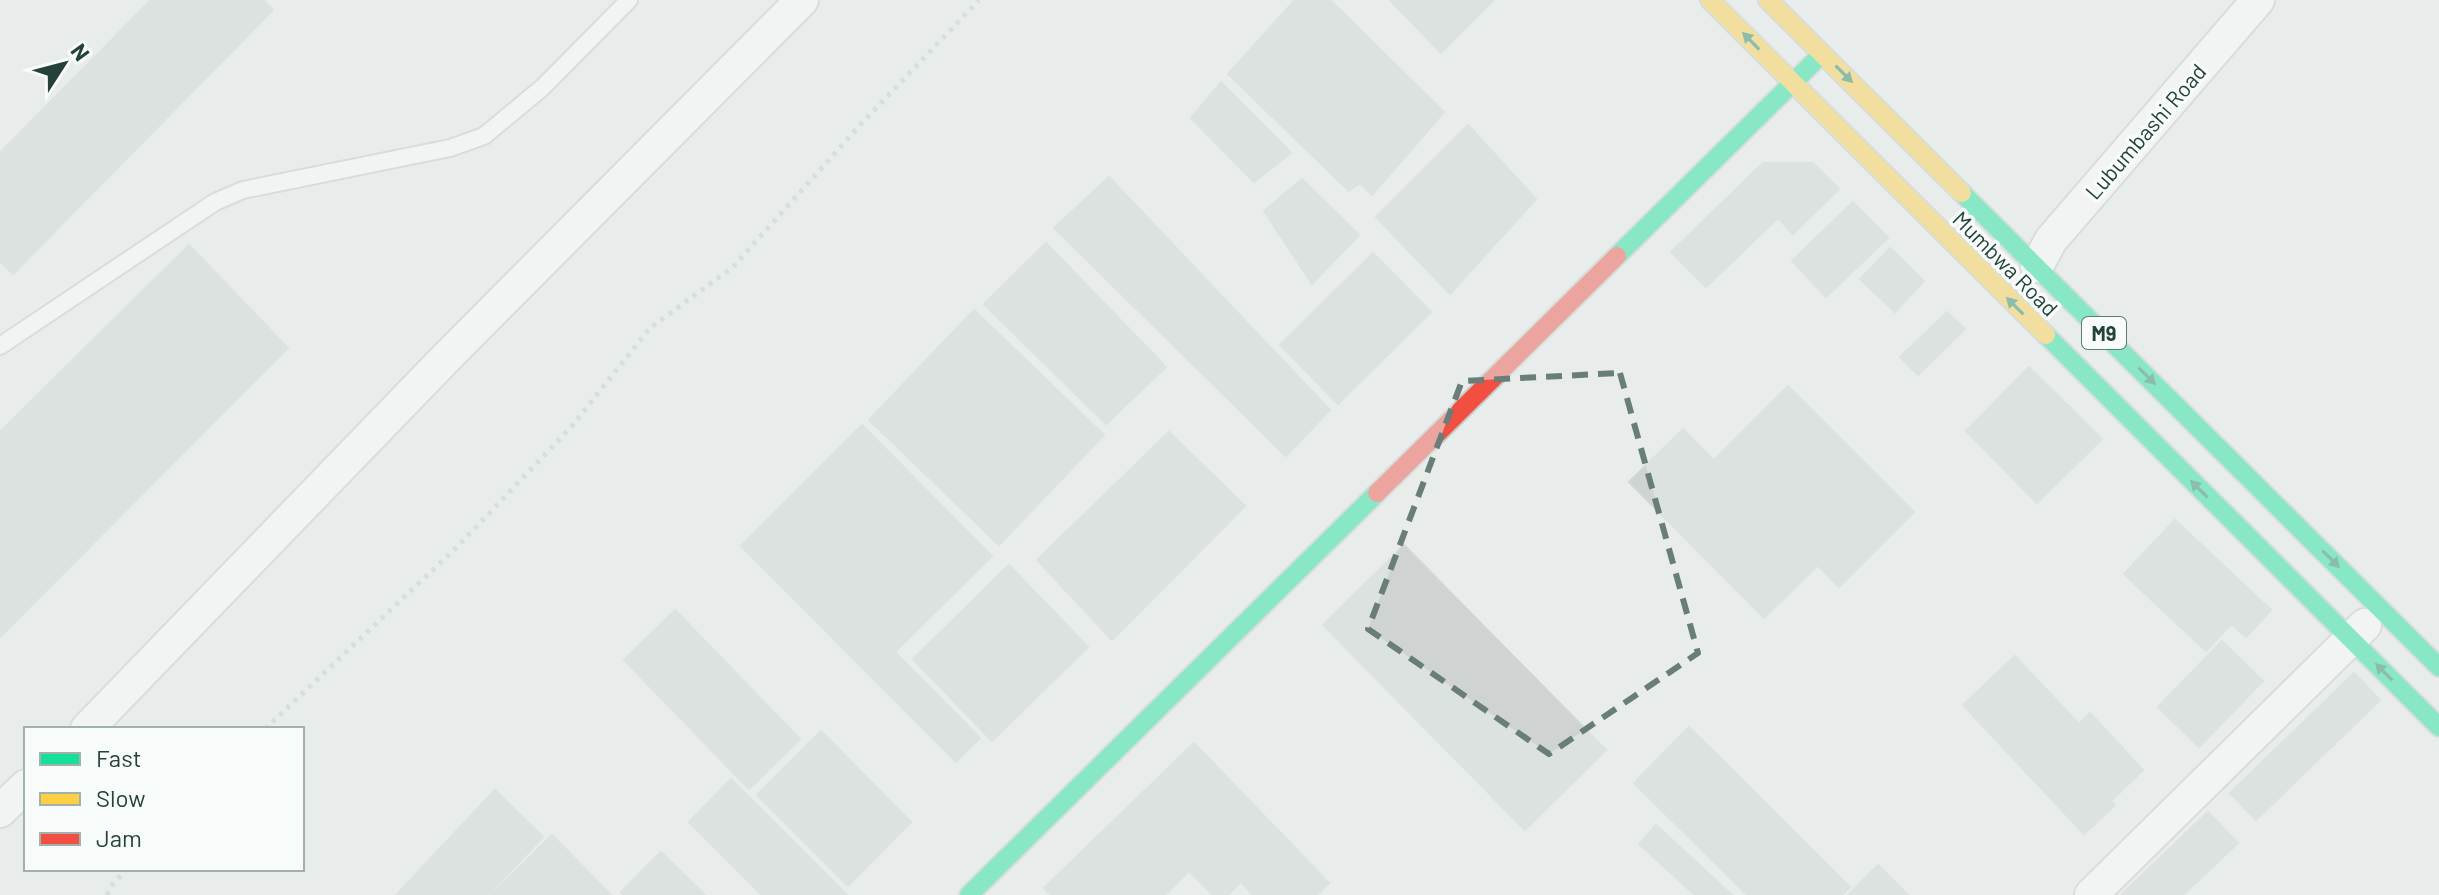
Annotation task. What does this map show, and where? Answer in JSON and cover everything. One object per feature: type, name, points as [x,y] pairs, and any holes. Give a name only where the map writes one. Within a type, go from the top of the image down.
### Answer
[{"type":"main road","name":"Mumbwa Road","points":[[1710,0],[2439,727]]},
{"type":"main road","name":"Mumbwa Road","points":[[1768,0],[2439,667]]},
{"type":"main road","points":[[969,895],[1823,54]]},
{"type":"street","points":[[89,727],[445,359],[802,0]]},
{"type":"street","name":"Lubumbashi Road","points":[[2037,266],[2051,240],[2258,0]]},
{"type":"street","points":[[2091,895],[2381,608]]},
{"type":"street","points":[[0,811],[24,788]]},
{"type":"lane","points":[[0,346],[215,202],[243,190],[450,148],[484,136],[543,87],[629,0]]},
{"type":"path","points":[[267,727],[469,534],[572,426],[650,328],[733,267],[862,123],[979,0]]},
{"type":"path","points":[[107,895],[125,871]]},
{"type":"highlighted area","points":[[1620,373],[1698,653],[1549,754],[1368,629],[1462,381]]},
{"type":"building","points":[[151,0],[263,0],[273,10],[13,274],[0,261],[0,153]]},
{"type":"building","points":[[1295,0],[1330,0],[1444,112],[1372,195],[1360,183],[1349,191],[1228,74]]},
{"type":"building","points":[[1390,0],[1494,0],[1441,53]]},
{"type":"building","points":[[1221,82],[1291,153],[1254,182],[1191,118]]},
{"type":"building","points":[[1468,125],[1536,199],[1450,294],[1376,217]]},
{"type":"building","points":[[1763,163],[1813,163],[1839,189],[1793,234],[1778,218],[1706,287],[1671,252]]},
{"type":"building","points":[[1109,177],[1330,410],[1286,456],[1054,228]]},
{"type":"building","points":[[1302,179],[1359,235],[1312,284],[1264,211]]},
{"type":"building","points":[[1853,202],[1888,238],[1826,297],[1792,261]]},
{"type":"building","points":[[1046,243],[1166,367],[1106,424],[984,304]]},
{"type":"building","points":[[189,245],[288,348],[0,637],[0,432]]},
{"type":"building","points":[[1890,248],[1924,281],[1895,312],[1860,279]]},
{"type":"building","points":[[1373,253],[1431,312],[1338,404],[1280,345]]},
{"type":"building","points":[[974,310],[1104,435],[999,545],[869,420]]},
{"type":"building","points":[[1947,312],[1965,329],[1918,375],[1900,357]]},
{"type":"building","points":[[2029,367],[2102,439],[2037,503],[1966,431]]},
{"type":"building","points":[[1788,386],[1853,451],[1779,525],[1714,460]]},
{"type":"building","points":[[862,425],[992,556],[895,652],[980,738],[956,762],[741,546]]},
{"type":"building","points":[[1683,429],[1818,565],[1764,618],[1629,482]]},
{"type":"building","points":[[1169,432],[1245,506],[1112,640],[1037,560]]},
{"type":"building","points":[[1853,451],[1914,512],[1839,587],[1779,525]]},
{"type":"building","points":[[2175,520],[2271,610],[2246,637],[2231,624],[2206,651],[2124,574]]},
{"type":"building","points":[[1404,545],[1606,750],[1525,830],[1323,625]]},
{"type":"building","points":[[1009,565],[1088,647],[992,741],[913,659]]},
{"type":"building","points":[[675,610],[800,739],[749,789],[624,660]]},
{"type":"building","points":[[2222,641],[2263,681],[2199,747],[2158,707]]},
{"type":"building","points":[[2015,656],[2079,724],[2090,713],[2143,770],[2111,801],[2115,805],[2084,834],[1963,705]]},
{"type":"building","points":[[2354,673],[2380,700],[2256,820],[2230,793]]},
{"type":"building","points":[[1689,727],[1850,887],[1842,895],[1747,895],[1634,783]]},
{"type":"building","points":[[821,731],[911,822],[848,886],[757,795]]},
{"type":"building","points":[[1194,743],[1329,883],[1317,895],[1253,895],[1241,882],[1228,895],[1213,895],[1189,871],[1165,895],[1051,895],[1044,888]]},
{"type":"building","points":[[731,779],[847,895],[762,895],[689,822]]},
{"type":"building","points":[[495,790],[543,837],[488,895],[396,895]]},
{"type":"building","points":[[2208,812],[2238,843],[2183,895],[2121,895]]},
{"type":"building","points":[[1656,825],[1732,895],[1695,895],[1639,844]]},
{"type":"building","points":[[552,835],[611,895],[491,895]]},
{"type":"building","points":[[661,852],[705,895],[623,895],[621,892]]},
{"type":"building","points":[[1878,865],[1908,895],[1848,895]]},
{"type":"traffic: fast","points":[[1617,256],[1821,55]]},
{"type":"traffic: fast","points":[[1962,193],[2439,667]]},
{"type":"traffic: fast","points":[[2046,335],[2439,727]]},
{"type":"traffic: fast","points":[[969,895],[1377,493]]},
{"type":"traffic: slow","points":[[1710,0],[2046,335]]},
{"type":"traffic: slow","points":[[1768,0],[1962,193]]},
{"type":"traffic: jam","points":[[1377,493],[1617,256]]}]
